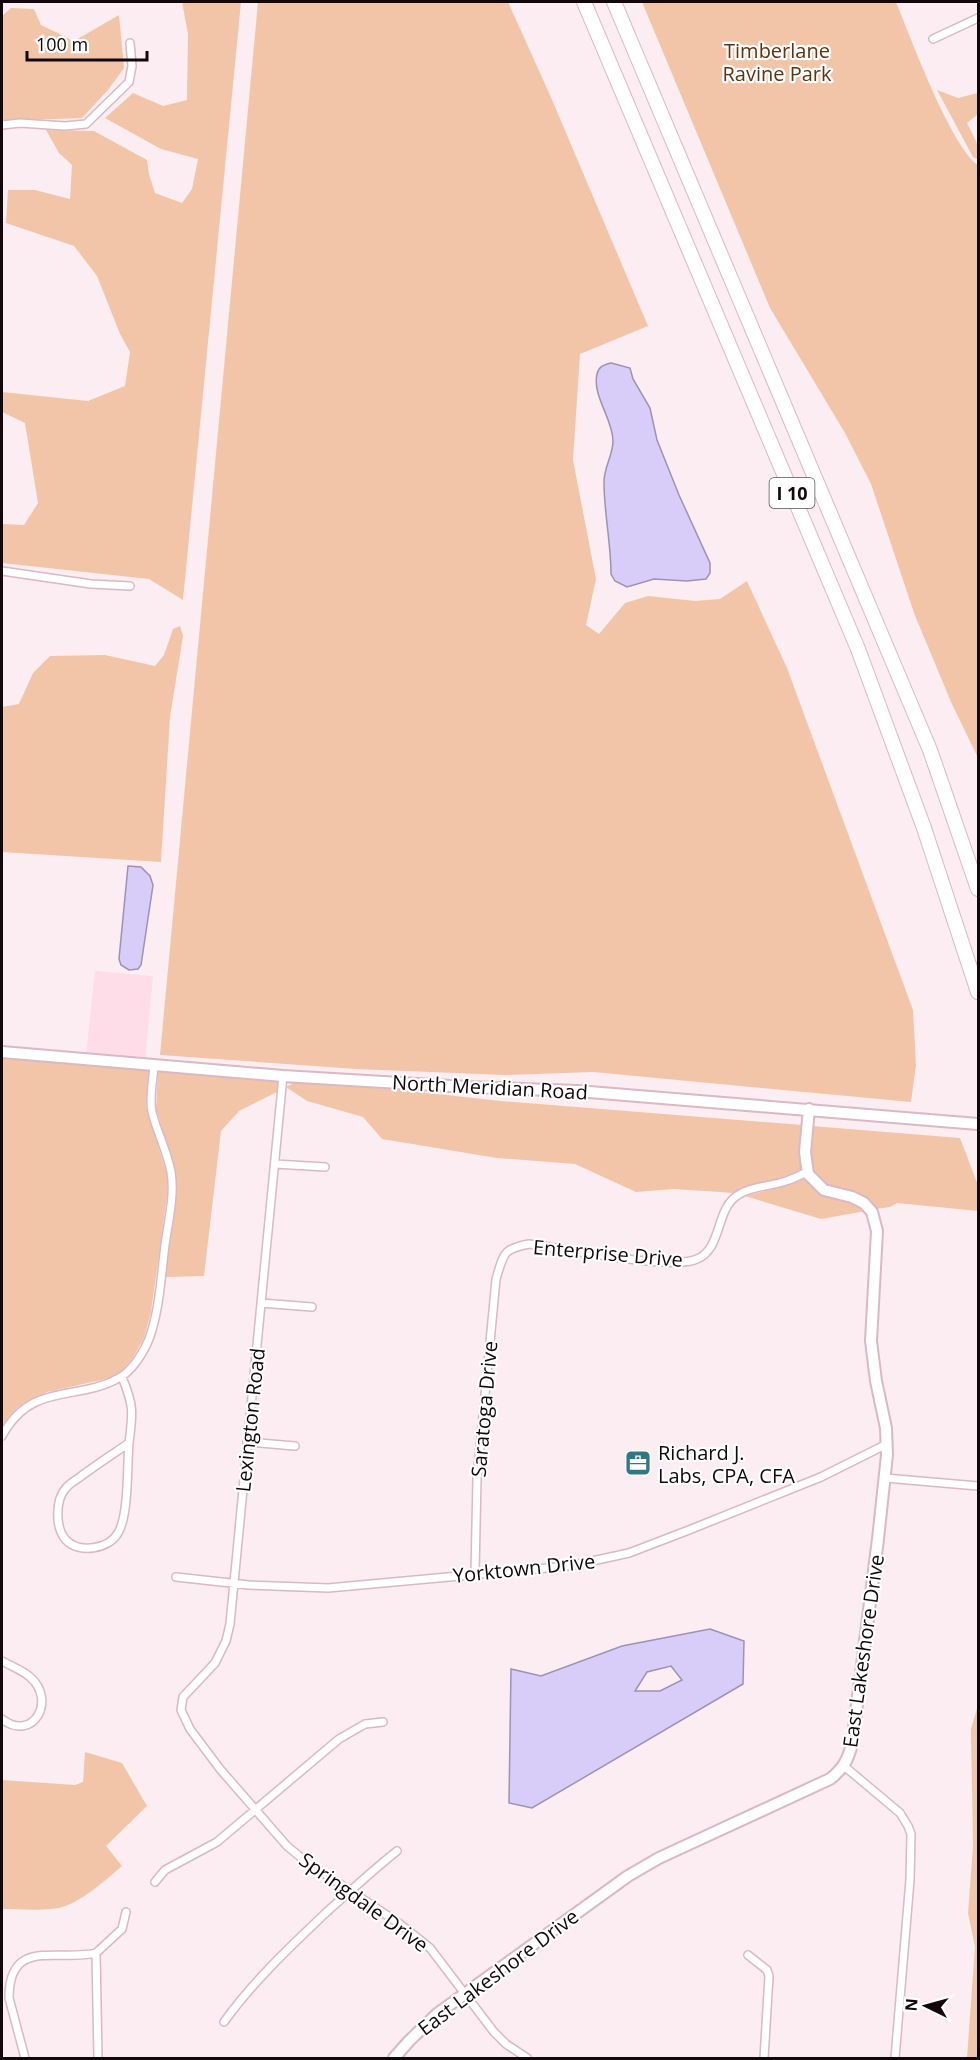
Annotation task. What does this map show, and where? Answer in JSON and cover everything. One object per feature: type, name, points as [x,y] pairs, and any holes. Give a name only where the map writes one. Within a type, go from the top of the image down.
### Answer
[{"type":"highway","name":"I 10","points":[[584,2],[858,649],[924,828],[978,992]]},
{"type":"highway","name":"I 10","points":[[614,2],[930,750],[978,889]]},
{"type":"street","points":[[933,39],[978,18]]},
{"type":"street","points":[[2,125],[86,124],[129,82],[132,66],[130,43]]},
{"type":"street","points":[[2,571],[91,584],[130,586]]},
{"type":"street","name":"North Meridian Road","points":[[2,1052],[283,1076],[577,1091],[978,1124]]},
{"type":"street","points":[[2,1436],[6,1427],[22,1410],[49,1396],[108,1383],[122,1377],[137,1360],[149,1340],[156,1313],[171,1197],[171,1174],[152,1110],[154,1066]]},
{"type":"street","name":"Lexington Road","points":[[199,1743],[183,1717],[181,1705],[183,1697],[215,1663],[230,1624],[283,1076]]},
{"type":"street","points":[[807,1172],[805,1152],[809,1109]]},
{"type":"street","points":[[275,1164],[324,1167]]},
{"type":"street","name":"Enterprise Drive","points":[[511,1248],[529,1244],[671,1262],[695,1260],[705,1254],[711,1246],[722,1218],[734,1198],[751,1189],[788,1181],[807,1172]]},
{"type":"street","name":"East Lakeshore Drive","points":[[394,2058],[425,2025],[465,1993],[628,1875],[659,1858],[830,1779],[844,1766],[852,1744],[885,1478],[886,1428],[871,1341],[871,1309],[877,1244],[876,1220],[864,1203],[852,1197],[824,1190],[811,1179],[807,1172]]},
{"type":"street","name":"Saratoga Drive","points":[[475,1574],[477,1479],[496,1279],[503,1257],[511,1248]]},
{"type":"street","points":[[261,1303],[312,1307]]},
{"type":"street","points":[[122,1377],[131,1400],[132,1413],[123,1522],[117,1536],[94,1549],[71,1544],[65,1539],[58,1520],[59,1504],[65,1489],[129,1443]]},
{"type":"street","points":[[247,1442],[295,1446]]},
{"type":"street","name":"Yorktown Drive","points":[[176,1577],[282,1587],[328,1588],[549,1569],[610,1558],[630,1553],[820,1477],[886,1444]]},
{"type":"street","points":[[885,1478],[978,1486]]},
{"type":"street","points":[[2,1661],[31,1677],[42,1699],[41,1712],[36,1719],[27,1724],[13,1725],[2,1719]]},
{"type":"street","points":[[155,1882],[165,1870],[217,1842],[347,1734],[364,1724],[383,1722]]},
{"type":"street","name":"Springdale Drive","points":[[199,1743],[287,1846],[400,1924],[430,1948],[506,2044],[527,2058]]},
{"type":"street","points":[[844,1766],[900,1813],[911,1834],[910,1880],[895,2058]]},
{"type":"street","points":[[224,2022],[269,1968],[350,1890],[397,1851]]},
{"type":"street","points":[[25,2058],[9,1998],[9,1988],[17,1967],[32,1956],[96,1953],[122,1929],[126,1912]]},
{"type":"street","points":[[96,1953],[98,2058]]},
{"type":"street","points":[[748,1955],[767,1970],[769,1976],[764,2058]]},
{"type":"shaded area","points":[[611,363],[630,368],[633,379],[650,408],[657,440],[710,563],[710,573],[706,579],[687,581],[654,579],[627,587],[615,581],[611,574],[604,482],[613,441],[610,424],[597,391],[596,382],[599,369]]},
{"type":"shaded area","points":[[128,866],[141,867],[150,876],[153,885],[141,965],[138,969],[129,970],[121,965],[119,959]]},
{"type":"shaded area","points":[[95,971],[153,976],[145,1061],[86,1056]]},
{"type":"shaded area","points":[[710,1629],[744,1641],[743,1684],[532,1808],[509,1803],[511,1669],[541,1676],[622,1646]],"holes":[[[671,1666],[682,1680],[660,1691],[635,1691],[647,1672]]]},
{"type":"green space","points":[[182,2],[241,2],[183,600],[149,579],[2,563],[2,524],[24,525],[38,503],[25,423],[2,412],[2,392],[88,401],[125,386],[130,352],[120,334],[97,276],[74,246],[6,223],[8,190],[35,190],[70,199],[72,165],[59,153],[46,130],[94,131],[147,160],[155,193],[182,203],[192,189],[198,159],[161,149],[105,118],[133,93],[163,106],[187,100],[188,34]]},
{"type":"green space","points":[[258,2],[508,2],[648,326],[580,354],[573,460],[596,579],[586,625],[599,634],[625,603],[648,596],[695,601],[720,599],[747,581],[787,668],[913,1010],[916,1065],[911,1102],[593,1072],[505,1075],[356,1069],[160,1055]]},
{"type":"green space","name":"Timberlane Ravine Park","points":[[642,2],[896,2],[944,114],[967,154],[978,165],[978,758],[951,702],[914,613],[871,484],[845,433],[770,308]]},
{"type":"green space","points":[[11,8],[34,9],[41,25],[74,41],[119,15],[124,68],[108,90],[82,118],[2,121],[2,16]]},
{"type":"green space","points":[[937,90],[958,98],[978,93],[978,114],[967,123],[978,145],[977,159],[973,157]]},
{"type":"green space","points":[[180,626],[183,636],[170,717],[161,862],[2,852],[2,707],[19,704],[33,673],[50,656],[105,655],[155,666],[164,655],[173,629]]},
{"type":"green space","points":[[2,1056],[149,1070],[146,1107],[167,1174],[167,1196],[151,1312],[144,1338],[133,1358],[119,1374],[47,1392],[18,1408],[2,1426]]},
{"type":"green space","points":[[158,1071],[278,1080],[277,1092],[239,1111],[221,1131],[204,1276],[165,1277],[176,1197],[176,1173],[156,1109]]},
{"type":"green space","points":[[298,1081],[501,1101],[803,1125],[802,1170],[786,1177],[750,1185],[734,1193],[674,1189],[636,1192],[575,1164],[497,1158],[382,1139],[363,1117],[307,1101],[286,1087]]},
{"type":"green space","points":[[812,1126],[960,1138],[978,1185],[978,1211],[897,1203],[890,1207],[876,1209],[827,1186],[815,1176],[811,1167]]},
{"type":"green space","points":[[805,1178],[819,1190],[851,1202],[866,1211],[821,1219],[745,1196],[789,1185]]},
{"type":"green space","points":[[978,1705],[978,2058],[967,2058],[975,1947],[968,1913],[973,1847],[971,1729]]},
{"type":"green space","points":[[85,1752],[122,1763],[147,1806],[106,1846],[122,1866],[67,1906],[45,1909],[2,1909],[2,1780],[75,1785],[83,1782]]},
{"type":"place","name":"Richard J. Labs, CPA, CFA","points":[[638,1463]]}]
